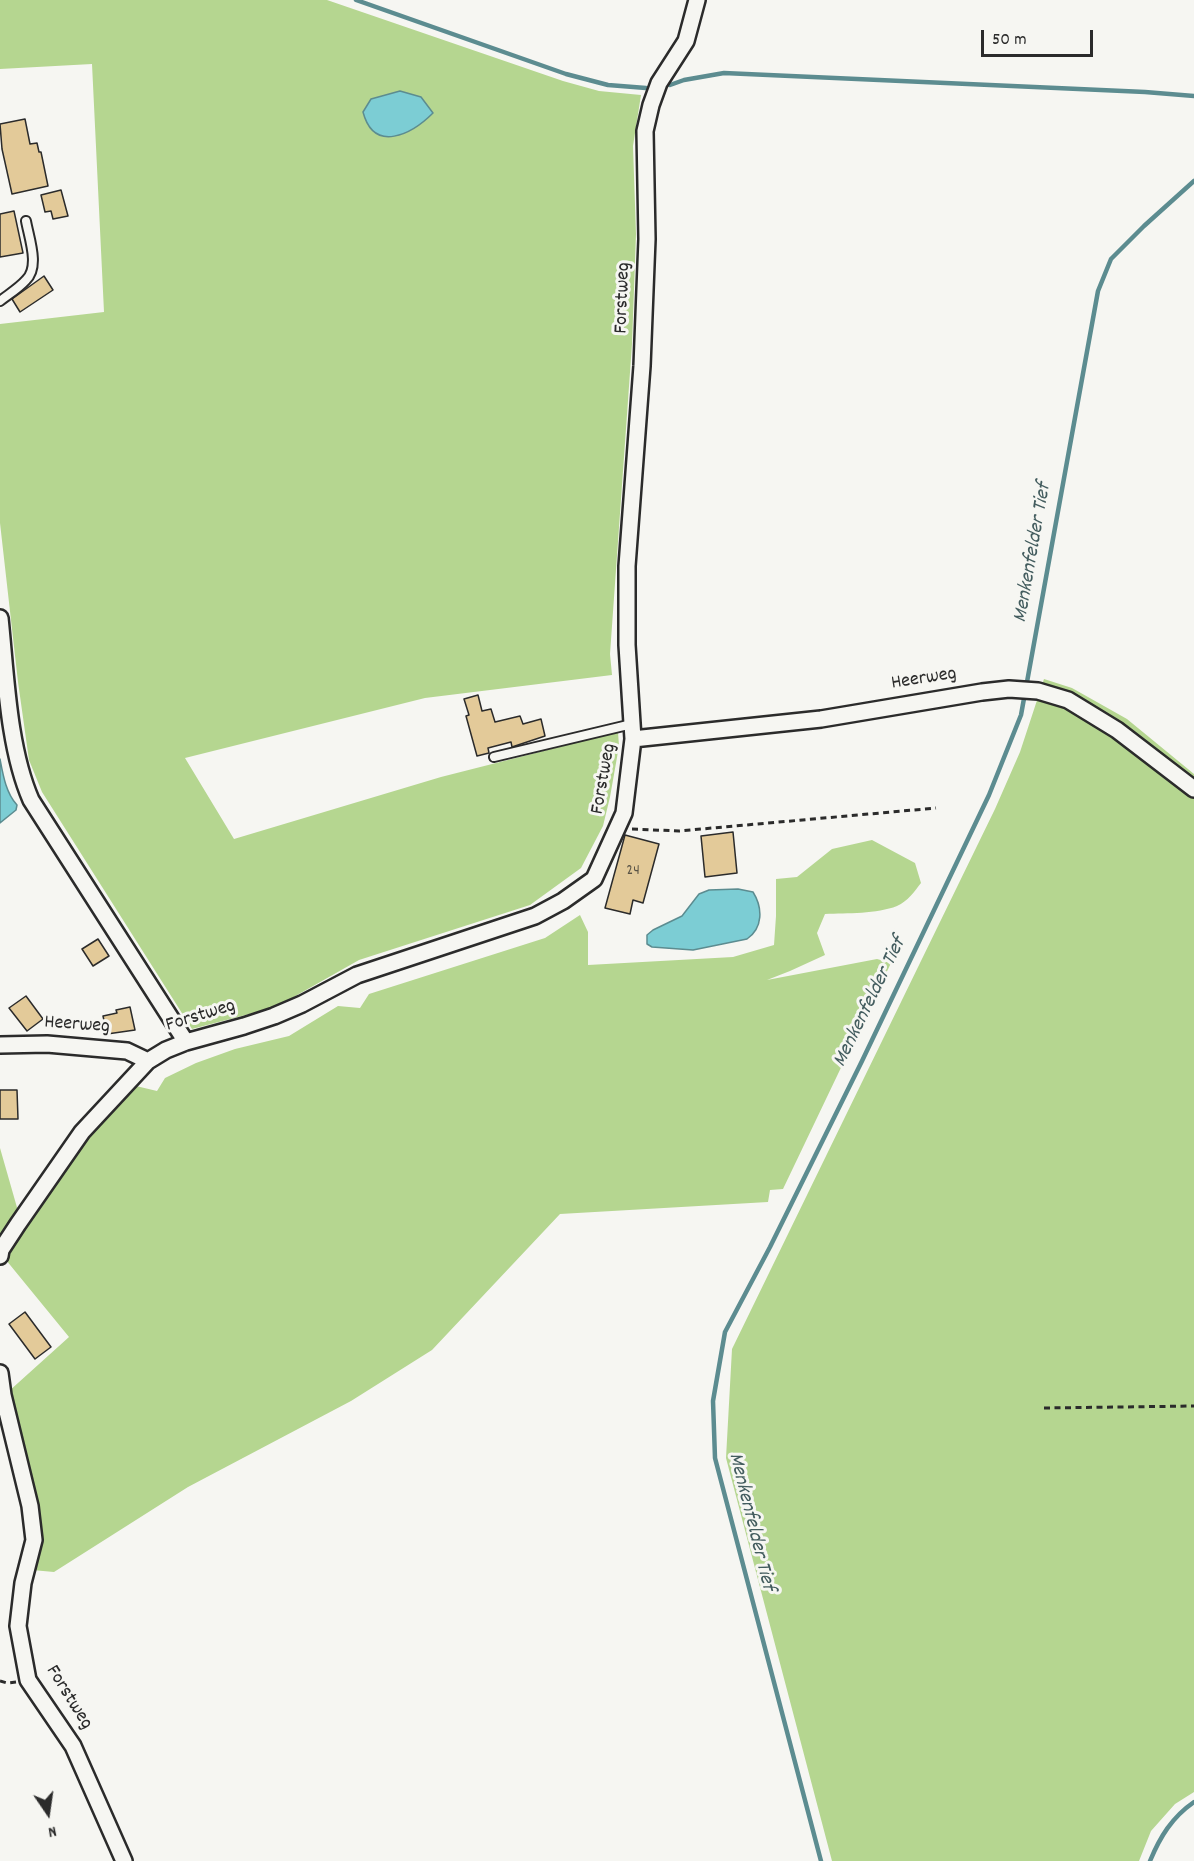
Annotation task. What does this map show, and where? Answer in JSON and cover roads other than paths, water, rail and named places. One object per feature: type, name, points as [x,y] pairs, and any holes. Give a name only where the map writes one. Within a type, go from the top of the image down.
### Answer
[{"type":"street","name":"Forstweg","points":[[0,1256],[1,1250],[18,1224],[82,1132],[148,1061],[186,1042],[274,1016],[357,975],[535,916],[563,901],[594,879],[624,813],[633,731],[627,645],[627,566],[642,366],[646,262],[645,131],[659,83],[686,41],[697,0]]},
{"type":"street","points":[[0,618],[10,709],[19,763],[27,789],[38,810],[186,1042]]},
{"type":"street","name":"Heerweg","points":[[633,731],[821,718],[1009,689],[1038,691],[1068,700],[1117,730],[1194,789]]},
{"type":"street","name":"Heerweg","points":[[0,1045],[47,1044],[128,1051],[148,1061]]},
{"type":"street","name":"Forstweg","points":[[0,1373],[3,1395],[30,1506],[34,1540],[23,1583],[18,1626],[28,1680],[73,1746],[124,1861]]},
{"type":"lane","points":[[0,301],[28,279],[33,269],[26,221]]},
{"type":"lane","points":[[494,757],[633,731]]},
{"type":"water","points":[[400,91],[421,97],[433,113],[405,133],[384,136],[376,133],[368,125],[363,112],[371,99]]},
{"type":"water","points":[[0,759],[8,789],[17,805],[16,810],[0,823]]},
{"type":"water","points":[[738,889],[753,892],[759,905],[759,924],[747,939],[693,950],[652,947],[647,944],[647,935],[682,916],[699,894],[709,890]]},
{"type":"waterway","points":[[356,0],[566,74],[608,85],[646,88]]},
{"type":"waterway","points":[[670,85],[684,80],[724,73],[1194,96]]},
{"type":"waterway","name":"Menkenfelder Tief","points":[[821,1861],[715,1458],[713,1401],[725,1332],[770,1247],[862,1061],[989,795],[1021,715],[1098,291],[1111,259],[1194,181]]},
{"type":"waterway","points":[[1150,1861],[1168,1828],[1179,1814],[1194,1802]]}]
